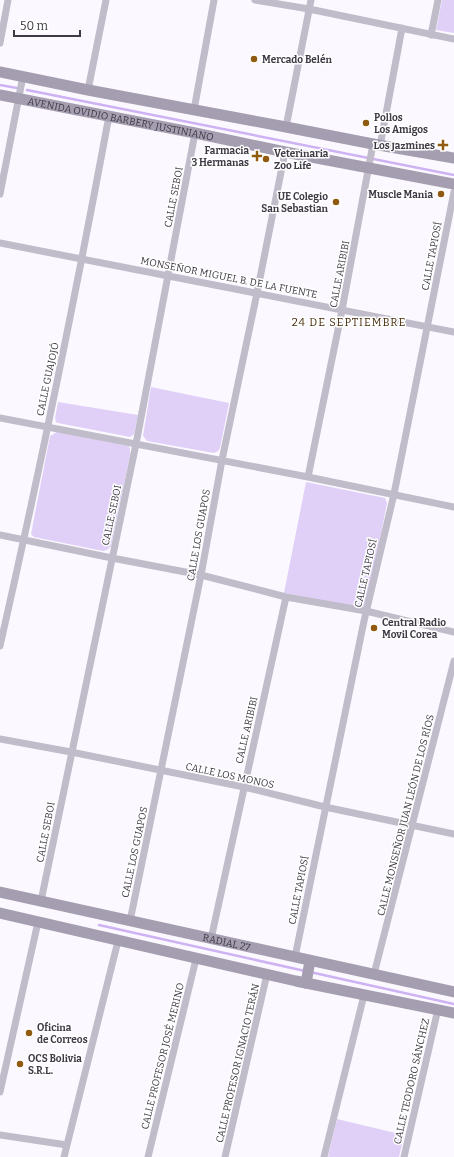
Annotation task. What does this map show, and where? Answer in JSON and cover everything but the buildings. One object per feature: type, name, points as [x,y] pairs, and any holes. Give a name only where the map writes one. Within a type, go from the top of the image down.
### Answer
[{"type":"street","points":[[0,43],[8,0]]},
{"type":"street","points":[[88,90],[106,0]]},
{"type":"street","points":[[194,110],[214,0]]},
{"type":"street","points":[[255,0],[309,9],[454,39]]},
{"type":"street","points":[[286,127],[311,0]]},
{"type":"street","points":[[431,35],[438,0]]},
{"type":"street","name":"CALLE ARIBIBI","points":[[308,476],[342,310],[369,165],[375,146],[402,28]]},
{"type":"street","points":[[0,72],[286,127],[375,146],[454,158]]},
{"type":"street","points":[[0,194],[23,76]]},
{"type":"street","name":"AVENIDA OVIDIO BARBERY JUSTINIANO","points":[[0,95],[285,152],[369,165],[454,184]]},
{"type":"street","name":"CALLE GUAJOJÓ","points":[[0,646],[24,540],[82,259],[108,116]]},
{"type":"street","name":"CALLE SEBOI","points":[[41,901],[136,444],[196,133]]},
{"type":"street","name":"CALLE LOS GUAPOS","points":[[130,921],[201,575],[222,460],[285,152]]},
{"type":"street","name":"CALLE TAPIOSÍ","points":[[295,957],[366,612],[394,494],[454,192]]},
{"type":"street","name":"MONSEÑOR MIGUEL B. DE LA FUENTE","points":[[0,243],[454,332]]},
{"type":"street","points":[[0,418],[308,476],[454,507]]},
{"type":"street","points":[[0,535],[201,575],[286,597],[366,612],[454,632]]},
{"type":"street","name":"CALLE ARIBIBI","points":[[211,939],[286,597]]},
{"type":"street","name":"CALLE MONSEÑOR JUAN LEÓN DE LOS RÍOS","points":[[374,974],[454,661]]},
{"type":"street","name":"CALLE LOS MONOS","points":[[0,740],[71,752],[161,770],[454,834]]},
{"type":"street","name":"RADIAL 27","points":[[0,892],[295,957],[310,963],[374,974],[454,992]]},
{"type":"street","points":[[0,914],[196,959],[267,974],[306,980],[364,995],[454,1013]]},
{"type":"street","points":[[0,1092],[38,922]]},
{"type":"street","points":[[64,1157],[118,940]]},
{"type":"street","name":"CALLE PROFESOR JOSÉ MERINO","points":[[148,1157],[196,959]]},
{"type":"street","points":[[306,980],[310,963]]},
{"type":"street","name":"CALLE PROFESOR IGNACIO TERÁN","points":[[225,1157],[267,974]]},
{"type":"street","points":[[324,1157],[364,995]]},
{"type":"street","name":"CALLE TEODORO SÁNCHEZ","points":[[404,1157],[438,1010]]},
{"type":"street","points":[[0,1135],[67,1145]]},
{"type":"shaded area","points":[[442,0],[454,0],[454,33],[436,30]]},
{"type":"shaded area","points":[[151,387],[229,403],[220,448],[218,451],[214,453],[147,441],[143,436]]},
{"type":"shaded area","points":[[58,402],[138,415],[134,434],[130,437],[58,423],[56,422],[55,418]]},
{"type":"shaded area","points":[[57,432],[128,446],[130,448],[130,455],[111,546],[107,550],[103,551],[34,537],[31,534],[50,436]]},
{"type":"shaded area","points":[[306,482],[385,498],[387,503],[367,605],[363,608],[284,593]]},
{"type":"shaded area","points":[[337,1119],[404,1135],[399,1157],[328,1157]]},
{"type":"waterway","points":[[0,85],[17,88]]},
{"type":"waterway","points":[[27,90],[454,175]]},
{"type":"waterway","points":[[99,925],[305,971]]},
{"type":"waterway","points":[[310,972],[454,1004]]},
{"type":"place","name":"Mercado Belén","points":[[254,59]]},
{"type":"place","name":"Pollos Los Amigos","points":[[366,123]]},
{"type":"place","name":"Los Jazmines","points":[[443,145]]},
{"type":"place","name":"Farmacia 3 Hermanas","points":[[257,156]]},
{"type":"place","name":"Veterinaria Zoo Life","points":[[266,159]]},
{"type":"place","name":"Muscle Mania","points":[[441,194]]},
{"type":"place","name":"UE Colegio San Sebastian","points":[[336,202]]},
{"type":"place","name":"Central Radio Movil Corea","points":[[374,628]]},
{"type":"place","name":"Oficina de Correos","points":[[29,1033]]},
{"type":"place","name":"OCS Bolivia S.R.L.","points":[[20,1064]]},
{"type":"district","name":"24 DE SEPTIEMBRE","points":[[349,322]]}]
